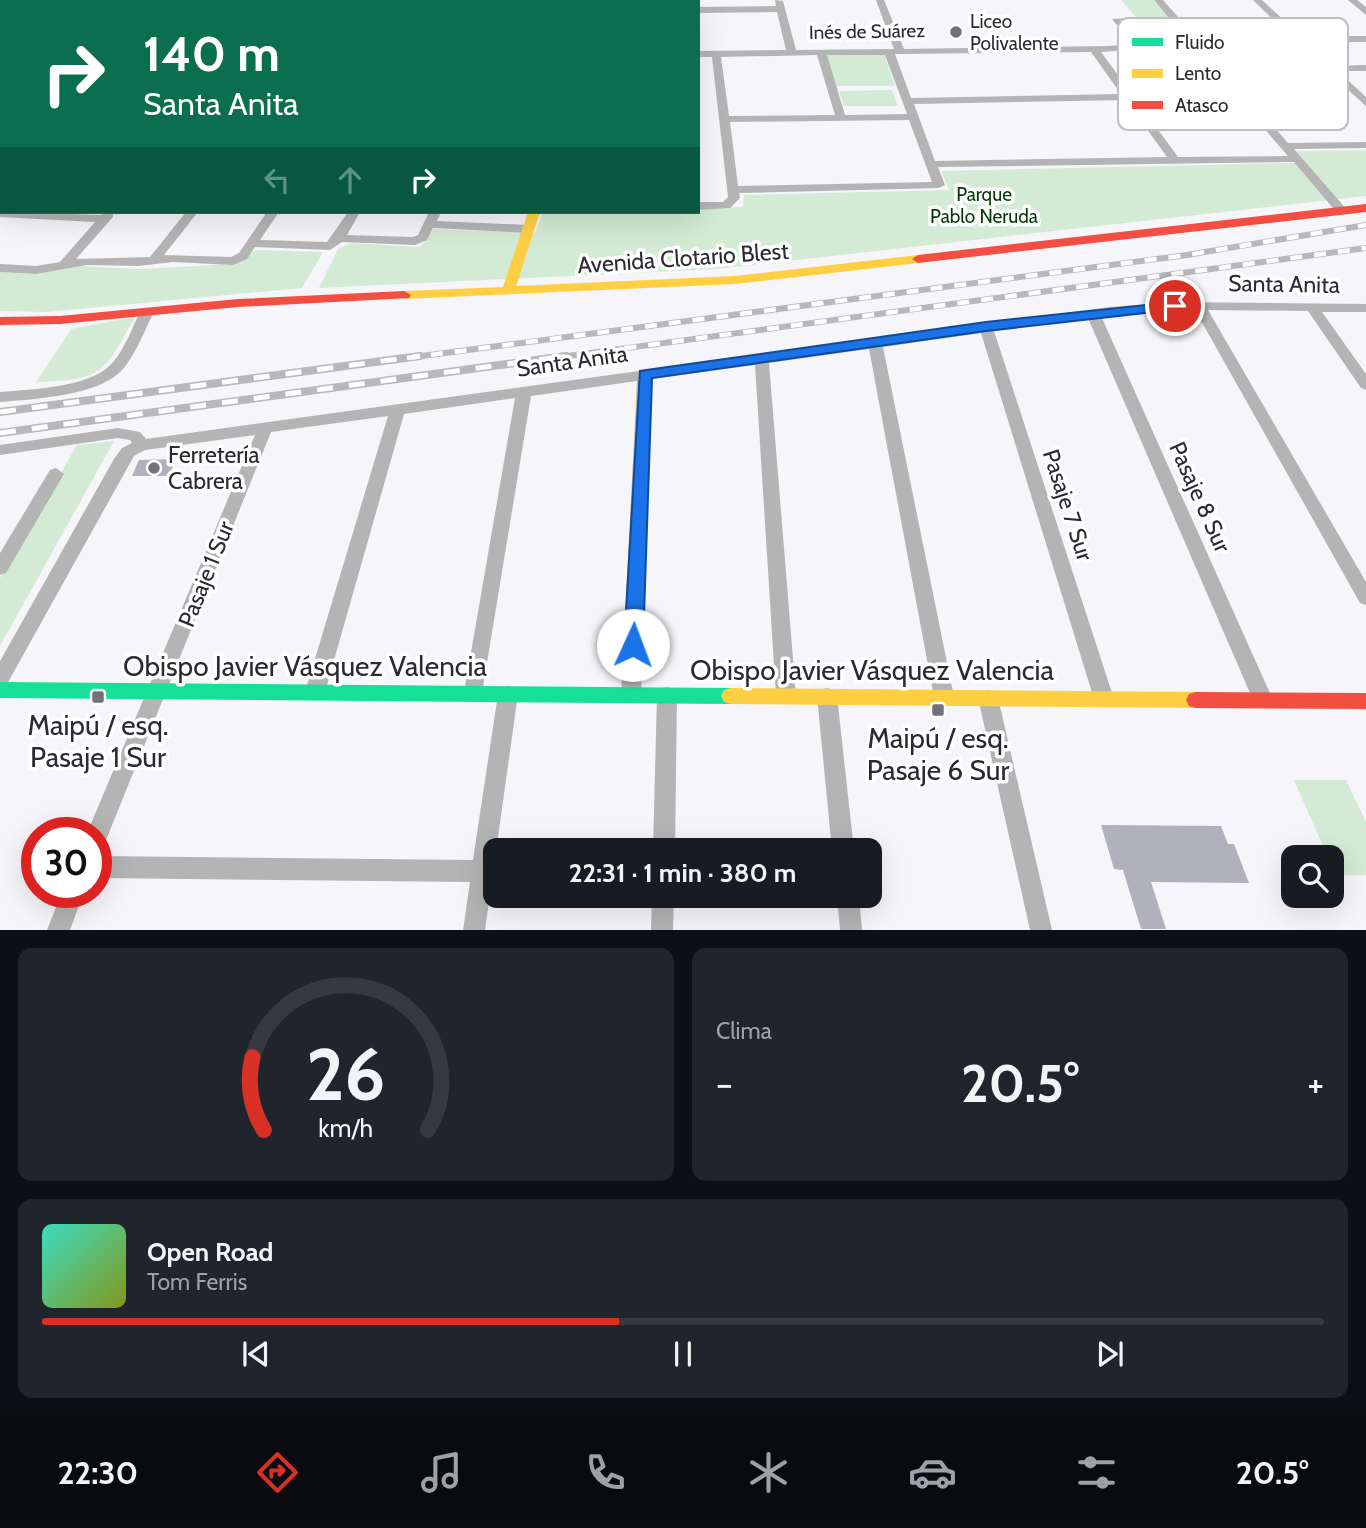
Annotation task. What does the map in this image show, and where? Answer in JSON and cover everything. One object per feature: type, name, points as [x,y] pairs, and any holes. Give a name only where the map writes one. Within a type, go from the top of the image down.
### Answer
[{"type":"main road","name":"Avenida Clotario Blest","points":[[0,321],[60,320],[229,303],[745,279],[1366,208]]},
{"type":"main road","points":[[508,290],[533,214]]},
{"type":"main road","name":"Obispo Javier Vásquez Valencia","points":[[0,690],[1366,701]]},
{"type":"street","points":[[733,190],[939,185],[908,101],[880,0]]},
{"type":"street","points":[[1158,0],[1174,18]]},
{"type":"street","points":[[1257,0],[1276,18]]},
{"type":"street","points":[[1352,0],[1366,12]]},
{"type":"street","points":[[700,10],[780,4],[792,53]]},
{"type":"street","points":[[1348,39],[1366,39]]},
{"type":"street","name":"Inés de Suárez","points":[[700,54],[1118,48]]},
{"type":"street","points":[[1094,49],[1118,82]]},
{"type":"street","points":[[821,52],[841,118]]},
{"type":"street","points":[[700,206],[730,203],[733,200],[716,54]]},
{"type":"street","points":[[1348,68],[1366,68]]},
{"type":"street","points":[[1348,86],[1366,103]]},
{"type":"street","points":[[908,101],[1118,97]]},
{"type":"street","points":[[724,119],[915,117]]},
{"type":"street","points":[[1153,130],[1174,160]]},
{"type":"street","points":[[1272,130],[1342,211]]},
{"type":"street","points":[[1286,146],[1366,145]]},
{"type":"street","points":[[933,164],[1297,159]]},
{"type":"street","points":[[54,214],[108,215]]},
{"type":"street","points":[[153,261],[190,214]]},
{"type":"street","points":[[0,268],[36,270],[86,261],[237,260],[272,214]]},
{"type":"street","points":[[252,243],[326,247],[339,238],[353,214]]},
{"type":"street","points":[[339,238],[415,241],[423,236],[434,214]]},
{"type":"street","points":[[64,265],[108,215]]},
{"type":"street","points":[[429,224],[528,229]]},
{"type":"street","points":[[1199,306],[1366,598]]},
{"type":"street","name":"Santa Anita","points":[[0,450],[118,433],[135,436],[142,445],[1093,313],[1199,306],[1366,308]]},
{"type":"street","points":[[1312,307],[1366,385]]},
{"type":"street","points":[[0,397],[82,384],[108,374],[119,364],[147,312]]},
{"type":"street","name":"Pasaje 8 Sur","points":[[1093,313],[1263,700]]},
{"type":"street","name":"Pasaje 7 Sur","points":[[986,327],[1104,699]]},
{"type":"street","points":[[875,342],[943,697]]},
{"type":"street","points":[[762,358],[786,696]]},
{"type":"street","points":[[631,695],[645,374]]},
{"type":"street","points":[[474,694],[524,391]]},
{"type":"street","points":[[314,692],[398,408]]},
{"type":"street","name":"Pasaje 1 Sur","points":[[105,817],[266,426]]},
{"type":"street","points":[[0,678],[120,463],[128,452],[142,445]]},
{"type":"street","points":[[0,568],[56,474]]},
{"type":"street","points":[[474,929],[508,694]]},
{"type":"street","points":[[664,838],[667,695]]},
{"type":"street","points":[[827,696],[842,838]]},
{"type":"street","points":[[988,698],[1041,929]]},
{"type":"street","points":[[112,867],[482,871]]},
{"type":"street","points":[[58,929],[67,908]]},
{"type":"street","points":[[662,929],[663,908]]},
{"type":"street","points":[[849,908],[851,929]]},
{"type":"green space","points":[[1121,0],[1153,0],[1169,18],[1137,18]]},
{"type":"green space","points":[[827,54],[884,54],[895,86],[835,86]]},
{"type":"green space","points":[[892,90],[898,106],[844,106],[839,91]]},
{"type":"green space","name":"Parque Pablo Neruda","points":[[1366,150],[1366,196],[716,269],[319,288],[338,249],[350,243],[420,247],[434,229],[535,233],[542,214],[700,214],[700,208],[743,207],[744,195],[949,190],[941,171],[1296,163],[1304,160],[1296,151]]},
{"type":"green space","points":[[256,250],[323,252],[302,288],[46,312],[0,311],[0,272],[31,274],[78,266],[140,269],[233,264]]},
{"type":"green space","points":[[135,317],[115,351],[99,370],[75,379],[36,382],[71,329]]},
{"type":"green space","points":[[114,441],[0,646],[0,578],[77,445]]},
{"type":"green space","points":[[1294,780],[1346,780],[1366,822],[1366,875],[1344,875],[1344,845],[1323,845]]},
{"type":"building","name":"Ferretería Cabrera","points":[[176,459],[169,476],[132,476],[139,460]]},
{"type":"building","points":[[1101,825],[1221,826],[1228,844],[1234,844],[1249,883],[1151,882],[1166,929],[1141,929],[1123,870],[1114,869]]},
{"type":"railway","points":[[407,358],[1187,255],[1366,225]]},
{"type":"railway","points":[[553,358],[1366,248]]},
{"type":"railway","points":[[0,412],[420,356]]},
{"type":"railway","points":[[0,433],[566,356]]},
{"type":"traffic: fast","points":[[0,690],[731,696]]},
{"type":"traffic: slow","points":[[508,290],[533,214]]},
{"type":"traffic: slow","points":[[404,295],[735,280],[918,259]]},
{"type":"traffic: slow","points":[[731,696],[1196,700]]},
{"type":"traffic: jam","points":[[918,259],[1366,208]]},
{"type":"traffic: jam","points":[[0,321],[60,320],[238,303],[404,295]]},
{"type":"traffic: jam","points":[[1196,700],[1366,701]]},
{"type":"place","name":"Liceo Polivalente","points":[[956,32]]},
{"type":"place","name":"Ferretería Cabrera","points":[[154,468]]},
{"type":"place","name":"Maipú / esq. Pasaje 1 Sur","points":[[98,697]]},
{"type":"place","name":"Maipú / esq. Pasaje 6 Sur","points":[[938,710]]},
{"type":"route","points":[[633,645],[645,374],[986,327],[1128,309],[1175,306]]}]
